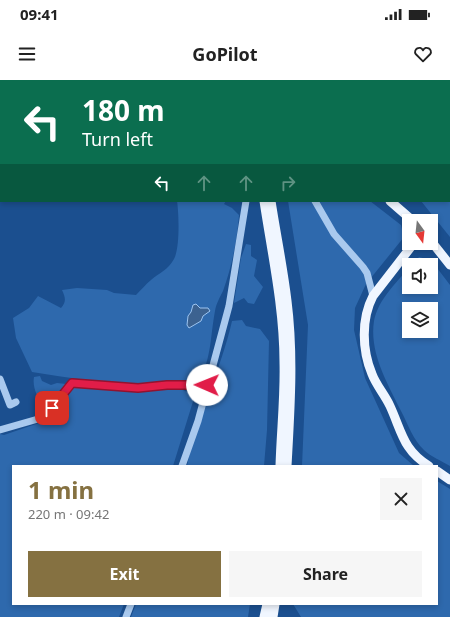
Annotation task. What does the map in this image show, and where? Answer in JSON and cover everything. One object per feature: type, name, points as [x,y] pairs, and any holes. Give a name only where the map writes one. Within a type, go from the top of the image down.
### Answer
[{"type":"main road","points":[[264,202],[280,300],[283,339],[284,393],[280,465]]},
{"type":"main road","points":[[271,202],[287,301],[289,332],[291,393],[287,465]]},
{"type":"main road","points":[[274,223],[276,202]]},
{"type":"main road","points":[[393,202],[406,214]]},
{"type":"main road","points":[[409,250],[373,296],[368,306],[365,325],[366,355],[371,373],[388,403],[408,448],[417,458],[428,465]]},
{"type":"main road","points":[[438,250],[450,265]]},
{"type":"main road","points":[[438,472],[450,480]]},
{"type":"main road","points":[[264,617],[267,605]]},
{"type":"main road","points":[[272,617],[275,605]]},
{"type":"lane","points":[[182,465],[198,421],[229,306],[247,202]]},
{"type":"lane","points":[[316,202],[334,234],[367,273],[373,296]]},
{"type":"lane","points":[[0,379],[10,405],[16,402]]},
{"type":"lane","points":[[0,430],[45,417],[72,383],[138,388],[167,385],[207,385]]},
{"type":"lane","points":[[126,617],[130,605]]},
{"type":"shaded area","points":[[177,202],[225,202],[224,204],[232,208],[239,215],[231,263],[223,291],[216,308],[209,354],[200,380],[158,384],[116,383],[32,372],[16,338],[13,318],[29,308],[38,296],[61,308],[65,299],[62,290],[77,288],[107,290],[114,293],[136,295],[172,263],[176,254],[179,222]]},
{"type":"shaded area","points":[[288,202],[371,202],[401,225],[402,239],[366,284],[355,308],[354,330],[365,378],[399,453],[413,465],[302,465],[308,325]]},
{"type":"shaded area","points":[[422,202],[450,202],[450,237],[438,222],[438,214],[431,214]]},
{"type":"shaded area","points":[[246,244],[251,245],[251,256],[257,260],[254,276],[263,287],[254,304],[248,303],[244,298],[234,303],[241,258]]},
{"type":"shaded area","points":[[438,269],[450,285],[450,466],[433,457],[420,446],[414,437],[385,379],[377,356],[374,345],[374,321],[379,306],[402,276],[402,294],[438,294]]},
{"type":"shaded area","points":[[196,304],[200,308],[208,308],[210,311],[203,316],[201,321],[189,328],[187,325],[188,316],[193,305]]},
{"type":"shaded area","points":[[242,320],[246,326],[260,329],[269,341],[267,430],[264,465],[187,465],[191,447],[222,357],[232,321]]},
{"type":"shaded area","points":[[40,376],[42,381],[51,385],[57,383],[66,384],[66,389],[50,408],[45,408],[35,389],[34,377]]},
{"type":"shaded area","points":[[74,386],[178,388],[195,395],[173,465],[12,465],[12,605],[124,605],[119,617],[0,617],[0,434],[4,435],[42,422],[60,404]]},
{"type":"shaded area","points":[[438,482],[450,489],[450,617],[301,617],[294,605],[438,605]]},
{"type":"shaded area","points":[[136,605],[250,605],[248,617],[131,617]]},
{"type":"route","points":[[52,408],[60,400],[72,383],[138,388],[167,385],[207,385]]}]
